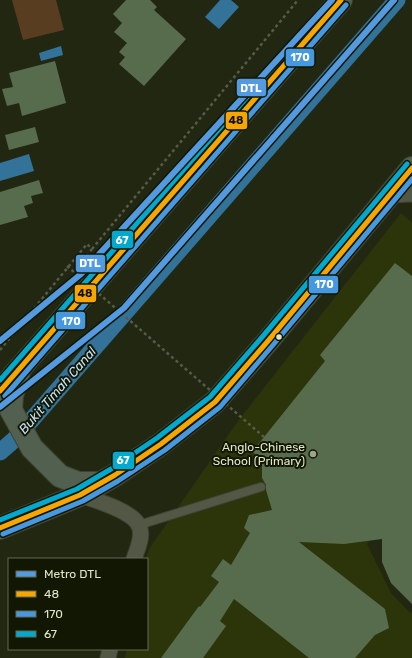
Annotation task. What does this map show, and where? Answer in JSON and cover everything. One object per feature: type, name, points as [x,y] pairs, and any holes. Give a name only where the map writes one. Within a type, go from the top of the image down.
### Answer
[{"type":"highway","points":[[0,391],[341,0]]},
{"type":"highway","points":[[0,528],[80,495],[161,444],[214,402],[268,341],[412,168]]},
{"type":"highway","points":[[20,368],[12,396],[11,410],[32,448],[60,476],[78,483],[100,483]]},
{"type":"street","points":[[389,195],[412,194]]},
{"type":"street","points":[[80,495],[109,505],[130,516],[139,525],[141,536],[134,558]]},
{"type":"lane","points":[[139,525],[262,487]]},
{"type":"path","points":[[76,268],[298,0]]},
{"type":"path","points":[[0,350],[67,266],[87,244],[92,249]]},
{"type":"path","points":[[67,266],[264,437]]},
{"type":"shaded area","points":[[12,0],[56,0],[64,30],[23,40]]},
{"type":"shaded area","name":"Anglo-Chinese School (Primary)","points":[[401,213],[412,223],[412,488],[367,544],[391,593],[409,612],[412,613],[412,658],[125,658],[127,650],[148,650],[148,558],[146,558],[149,549],[238,421]]},
{"type":"water","points":[[220,0],[231,0],[239,7],[219,29],[205,17]]},
{"type":"water","points":[[61,46],[63,55],[41,61],[39,53]]},
{"type":"water","points":[[29,154],[34,171],[0,181],[0,163]]},
{"type":"building","points":[[126,0],[150,0],[157,7],[154,10],[186,39],[144,86],[119,64],[125,57],[119,52],[127,43],[114,32],[122,23],[113,14]]},
{"type":"building","points":[[55,61],[66,103],[22,116],[19,103],[7,106],[2,89],[13,87],[9,73]]},
{"type":"building","points":[[35,127],[39,142],[9,150],[5,135]]},
{"type":"building","points":[[39,180],[43,193],[31,196],[33,203],[24,206],[28,217],[0,225],[0,192]]},
{"type":"building","name":"Anglo-Chinese School (Primary)","points":[[395,263],[412,276],[412,604],[391,583],[382,562],[382,539],[344,544],[299,542],[385,609],[389,628],[375,635],[355,658],[309,658],[234,599],[220,621],[226,626],[203,658],[161,658],[199,606],[200,607],[219,582],[211,576],[223,559],[231,565],[250,533],[244,528],[249,515],[272,510],[266,485],[262,478],[262,458],[252,452],[325,361],[320,355]]},
{"type":"waterway","name":"Bukit Timah Canal","points":[[0,452],[15,439],[397,0]]},
{"type":"metro line","name":"DTL","points":[[0,341],[81,274],[332,0]]},
{"type":"metro line","name":"DTL","points":[[0,407],[124,308],[394,0]]},
{"type":"transit line","name":"67","points":[[0,380],[332,0]]},
{"type":"transit line","name":"48","points":[[0,391],[341,0]]},
{"type":"transit line","name":"170","points":[[5,396],[346,5]]},
{"type":"transit line","name":"67","points":[[0,520],[77,489],[111,469],[157,438],[210,397],[407,164]]},
{"type":"transit line","name":"48","points":[[0,528],[80,495],[115,475],[161,444],[215,402],[268,341],[412,168]]},
{"type":"transit line","name":"170","points":[[3,534],[83,501],[118,481],[165,450],[220,407],[412,179]]},
{"type":"place","name":"Anglo-Chinese School (Primary)","points":[[313,454]]}]
